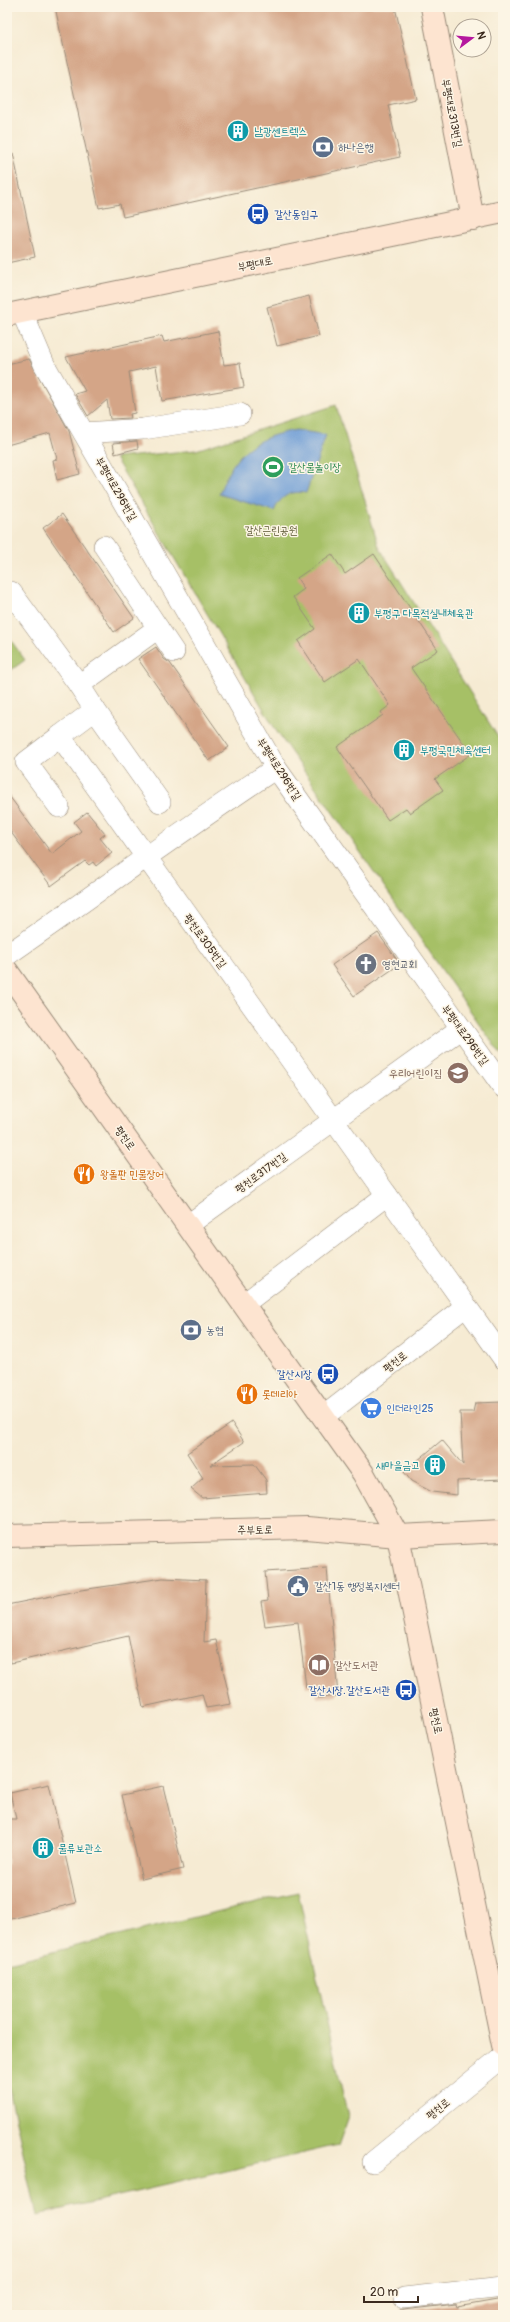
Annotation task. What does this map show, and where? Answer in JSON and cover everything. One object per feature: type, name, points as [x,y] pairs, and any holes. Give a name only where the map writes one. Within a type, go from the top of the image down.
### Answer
[{"type":"main road","name":"부평대로313번길","points":[[432,7],[473,218]]},
{"type":"main road","name":"부평대로","points":[[15,313],[503,212]]},
{"type":"main road","name":"평천로","points":[[7,971],[363,1473],[398,1536],[503,2045]]},
{"type":"main road","name":"주부토로","points":[[7,1536],[308,1528],[398,1536],[503,1531]]},
{"type":"street","name":"부평대로296번길","points":[[15,313],[276,768],[460,1030],[503,1087]]},
{"type":"street","points":[[84,433],[143,429],[240,414]]},
{"type":"street","points":[[104,546],[174,652]]},
{"type":"street","points":[[8,591],[79,685],[160,802]]},
{"type":"street","points":[[79,685],[158,628]]},
{"type":"street","points":[[59,807],[26,762],[95,710]]},
{"type":"street","name":"평천로305번길","points":[[60,736],[146,859],[265,1022],[334,1120]]},
{"type":"street","points":[[7,955],[146,859],[209,812],[276,768]]},
{"type":"street","name":"평천로317번길","points":[[188,1225],[460,1030]]},
{"type":"street","points":[[334,1120],[503,1358]]},
{"type":"street","points":[[244,1304],[388,1195]]},
{"type":"street","name":"평천로","points":[[323,1417],[466,1306]]},
{"type":"street","name":"평천로","points":[[373,2162],[503,2056]]},
{"type":"street","points":[[404,2298],[503,2286]]},
{"type":"green space","name":"갈산근린공원","points":[[336,405],[379,547],[503,745],[503,1058],[277,732],[115,458],[196,450]]},
{"type":"green space","points":[[7,635],[25,660],[7,673]]},
{"type":"green space","points":[[298,1892],[348,2117],[338,2145],[37,2215],[7,2080],[7,1963]]},
{"type":"water","name":"갈산물놀이장","points":[[296,430],[326,435],[306,493],[300,492],[286,496],[279,502],[274,511],[219,494],[231,468],[238,458],[247,450],[256,443],[268,438],[281,433]]},
{"type":"building","name":"남광센트렉스","points":[[55,7],[144,7],[145,11],[162,7],[395,7],[416,99],[388,105],[400,157],[123,217],[120,204],[99,208]]},
{"type":"building","points":[[13,153],[35,257],[7,263],[7,154]]},
{"type":"building","points":[[309,296],[319,336],[277,346],[267,307]]},
{"type":"building","points":[[218,331],[224,365],[240,363],[244,387],[162,401],[156,366],[129,372],[135,413],[130,414],[131,418],[110,419],[107,400],[88,416],[75,394],[85,391],[66,357],[162,336],[164,342]]},
{"type":"building","points":[[29,359],[69,431],[80,474],[57,480],[53,460],[57,459],[50,433],[7,445],[7,364]]},
{"type":"building","points":[[137,441],[138,448],[115,454],[113,443]]},
{"type":"building","points":[[62,514],[134,618],[114,632],[43,528]]},
{"type":"building","points":[[332,554],[345,574],[374,554],[438,650],[411,668],[471,754],[435,779],[443,790],[410,813],[406,808],[388,820],[337,747],[383,715],[381,712],[390,705],[359,659],[325,682],[298,641],[315,629],[293,597],[304,589],[297,578]]},
{"type":"building","points":[[156,647],[164,659],[170,663],[229,747],[209,761],[138,659]]},
{"type":"building","points":[[7,793],[52,854],[81,831],[74,822],[87,812],[105,834],[100,838],[112,853],[96,866],[93,862],[89,865],[85,861],[51,886],[7,827]]},
{"type":"building","name":"영현교회","points":[[378,933],[400,964],[354,996],[332,965]]},
{"type":"building","points":[[503,1402],[503,1479],[457,1481],[457,1495],[432,1492],[411,1481],[404,1472],[442,1440],[463,1465],[460,1412],[473,1412],[475,1403]]},
{"type":"building","points":[[232,1423],[244,1442],[210,1465],[254,1464],[266,1480],[267,1493],[202,1498],[191,1489],[203,1478],[187,1453]]},
{"type":"building","points":[[327,1568],[338,1696],[318,1698],[314,1688],[306,1687],[298,1622],[265,1626],[261,1602],[268,1601],[265,1572]]},
{"type":"building","points":[[163,1578],[206,1580],[204,1642],[216,1640],[231,1704],[206,1708],[202,1694],[143,1707],[128,1636],[11,1663],[7,1643],[7,1605],[81,1590]]},
{"type":"building","name":"물류보관소","points":[[49,1784],[76,1903],[7,1920],[7,1819],[16,1819],[10,1793]]},
{"type":"building","points":[[163,1786],[183,1869],[142,1879],[122,1795]]},
{"type":"building","points":[[503,2299],[503,2315],[401,2315],[401,2310],[456,2304],[457,2307]]},
{"type":"place","name":"남광센트렉스","points":[[238,131]]},
{"type":"place","name":"하나은행","points":[[323,147]]},
{"type":"place","name":"갈산동입구","points":[[258,214]]},
{"type":"place","name":"갈산물놀이장","points":[[273,467]]},
{"type":"place","name":"부평구 다목적실내체육관","points":[[359,613]]},
{"type":"place","name":"부평국민체육센터","points":[[404,750]]},
{"type":"place","name":"영현교회","points":[[366,964]]},
{"type":"place","name":"우리어린이집","points":[[458,1073]]},
{"type":"place","name":"왕돌판 민물장어","points":[[84,1174]]},
{"type":"place","name":"농협","points":[[191,1330]]},
{"type":"place","name":"갈산시장","points":[[328,1374]]},
{"type":"place","name":"롯데리아","points":[[247,1394]]},
{"type":"place","name":"인더라인25","points":[[371,1408]]},
{"type":"place","name":"새마을금고","points":[[435,1465]]},
{"type":"place","name":"갈산1동 행정복지센터","points":[[298,1586]]},
{"type":"place","name":"갈산도서관","points":[[319,1665]]},
{"type":"place","name":"갈산시장.갈산도서관","points":[[406,1690]]},
{"type":"place","name":"물류보관소","points":[[43,1848]]}]
